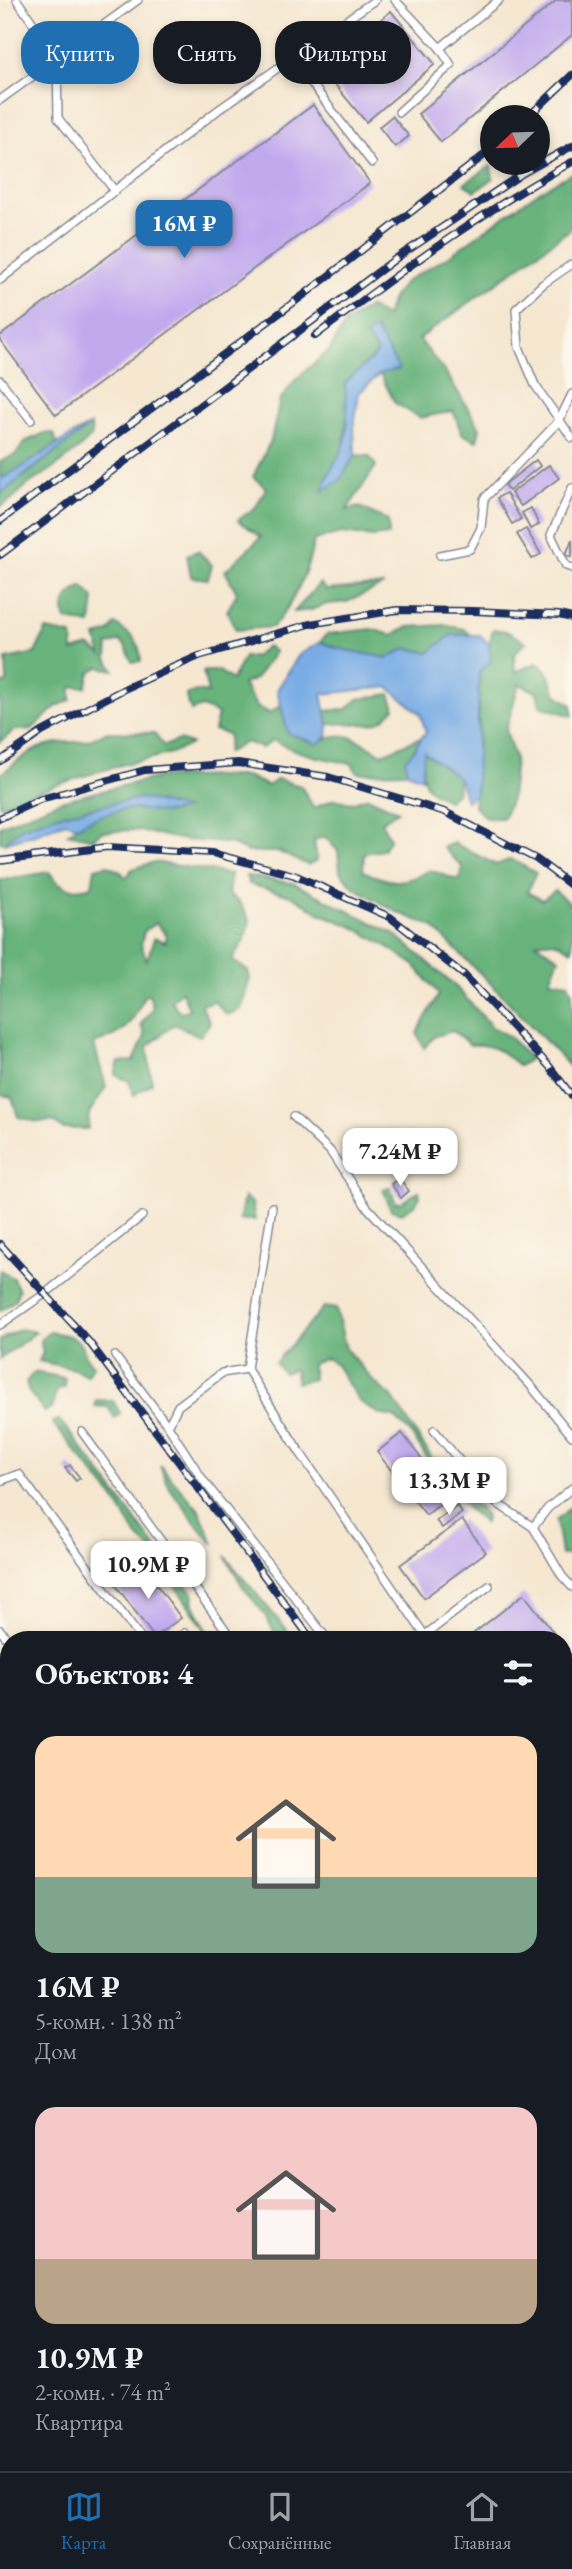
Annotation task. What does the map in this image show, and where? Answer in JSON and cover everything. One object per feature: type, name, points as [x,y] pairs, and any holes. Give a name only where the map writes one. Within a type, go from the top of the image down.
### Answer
[{"type":"lane","points":[[17,0],[31,21]]},
{"type":"lane","points":[[109,21],[138,0]]},
{"type":"lane","points":[[346,21],[375,0]]},
{"type":"lane","points":[[395,0],[440,48],[451,65],[399,112]]},
{"type":"lane","points":[[440,48],[499,0]]},
{"type":"lane","points":[[0,280],[218,110],[275,71]]},
{"type":"lane","points":[[0,100],[22,84]]},
{"type":"lane","points":[[57,84],[58,118],[115,191]]},
{"type":"lane","points":[[312,84],[372,163]]},
{"type":"lane","points":[[572,264],[543,284],[516,309],[519,347],[535,385],[572,438]]},
{"type":"lane","points":[[0,380],[31,420]]},
{"type":"lane","points":[[440,555],[470,548],[481,528],[484,499],[559,421],[572,394]]},
{"type":"lane","points":[[572,488],[551,535],[566,566],[572,568]]},
{"type":"lane","points":[[295,1117],[330,1151],[375,1217],[531,1386],[572,1436]]},
{"type":"lane","points":[[272,1207],[247,1368],[307,1462],[423,1631]]},
{"type":"lane","points":[[0,1325],[46,1293],[142,1216]]},
{"type":"lane","points":[[115,1356],[203,1480],[321,1631]]},
{"type":"lane","points":[[167,1426],[178,1406],[222,1373],[247,1368]]},
{"type":"lane","points":[[434,1430],[492,1500],[533,1527],[562,1576],[572,1587]]},
{"type":"lane","points":[[82,1432],[226,1631]]},
{"type":"lane","points":[[0,1481],[19,1474],[135,1631]]},
{"type":"lane","points":[[533,1527],[548,1508],[572,1488]]},
{"type":"lane","points":[[434,1631],[489,1586]]},
{"type":"green space","points":[[480,173],[492,175],[493,179],[475,191],[464,184]]},
{"type":"green space","points":[[572,173],[572,228],[419,339],[448,376],[480,428],[477,441],[462,434],[453,411],[420,418],[395,403],[380,374],[399,369],[375,329],[378,353],[345,383],[347,412],[344,448],[326,478],[339,481],[355,455],[369,456],[376,466],[347,510],[360,507],[388,521],[389,535],[373,537],[342,533],[314,540],[299,586],[273,627],[236,630],[227,611],[237,593],[225,571],[261,537],[238,520],[256,507],[266,488],[253,477],[271,440],[280,400],[297,378],[330,350],[346,322],[369,307],[386,317],[392,298],[406,281],[449,256],[535,194]]},
{"type":"green space","points":[[91,425],[92,436],[77,450],[0,507],[0,494]]},
{"type":"green space","points":[[45,433],[54,433],[57,444],[24,467],[0,479],[0,462],[16,454],[26,441]]},
{"type":"green space","points":[[198,551],[212,565],[208,579],[191,577],[187,555]]},
{"type":"green space","points":[[320,583],[326,590],[384,585],[347,602],[294,612]]},
{"type":"green space","points":[[82,586],[94,598],[91,624],[66,620],[64,614],[66,600]]},
{"type":"green space","points":[[115,624],[134,639],[139,647],[141,661],[132,662],[126,647],[120,641],[108,645],[107,659],[114,670],[99,667],[90,673],[86,687],[71,687],[71,700],[57,706],[32,729],[15,730],[0,742],[0,684],[7,683],[6,659],[35,653],[46,630],[72,635],[73,651],[89,646],[102,655],[96,637],[109,632]]},
{"type":"green space","points":[[446,625],[464,629],[470,634],[451,635],[429,653],[407,648],[387,658],[340,649],[320,642],[327,634],[372,629],[392,635],[408,627]]},
{"type":"green space","points":[[493,629],[506,631],[526,642],[514,654],[515,672],[537,663],[547,671],[556,694],[572,705],[572,716],[540,706],[537,692],[519,684],[506,730],[515,759],[511,799],[503,818],[486,818],[474,806],[479,672],[491,661],[489,644]]},
{"type":"green space","points":[[267,646],[275,652],[255,679],[243,684],[257,707],[270,713],[281,705],[289,733],[317,744],[335,736],[351,737],[382,754],[420,738],[414,752],[406,760],[407,772],[358,773],[351,763],[310,755],[273,740],[262,748],[246,742],[227,753],[229,735],[214,730],[218,714],[202,707],[191,711],[186,695],[196,691],[208,693],[203,671],[219,671],[232,680],[244,657],[256,656]]},
{"type":"green space","points":[[390,694],[395,708],[377,723],[328,725],[325,711],[347,709],[358,699]]},
{"type":"green space","points":[[105,732],[154,733],[164,746],[179,740],[191,744],[165,755],[73,779],[0,806],[0,775],[24,756],[38,748],[84,741]]},
{"type":"green space","points":[[423,751],[459,778],[457,792],[448,800],[432,792],[425,782]]},
{"type":"green space","points":[[246,776],[268,786],[278,779],[301,786],[314,808],[334,799],[351,803],[368,797],[398,811],[381,822],[390,838],[383,850],[364,853],[363,871],[381,878],[404,880],[430,870],[458,880],[463,868],[443,847],[454,843],[496,865],[511,859],[536,873],[527,892],[542,900],[555,891],[572,906],[572,950],[554,941],[536,943],[559,958],[550,980],[568,983],[572,993],[572,1069],[432,926],[397,912],[355,888],[340,872],[338,851],[325,837],[314,840],[317,860],[308,865],[279,852],[248,852],[229,843],[185,840],[135,830],[101,832],[93,839],[68,833],[91,819],[118,810],[135,809],[163,813],[183,809],[141,798],[58,815],[21,828],[4,843],[0,842],[0,826],[60,801],[159,777]]},
{"type":"green space","points":[[154,862],[231,874],[228,894],[241,904],[250,922],[243,942],[232,960],[248,971],[250,978],[241,1009],[227,1015],[214,1001],[201,1005],[210,1023],[200,1036],[174,1024],[147,1047],[152,1083],[134,1095],[129,1081],[115,1075],[119,1062],[134,1061],[145,1036],[141,1024],[153,1009],[149,994],[144,996],[126,1027],[94,1044],[106,1087],[89,1113],[88,1129],[63,1129],[52,1121],[38,1122],[18,1117],[12,1097],[0,1095],[0,880],[49,872],[68,888],[79,889],[92,886],[95,868],[107,865],[121,872],[126,878],[132,869]],"holes":[[[156,923],[166,935],[166,942],[154,938],[147,960],[141,945],[144,931]],[[182,991],[189,1010],[180,1012],[171,1001]]]},
{"type":"green space","points":[[246,876],[293,883],[395,934],[456,987],[492,1027],[510,1037],[530,1059],[519,1066],[497,1050],[484,1045],[470,1045],[453,1031],[435,1036],[424,1048],[417,1033],[439,994],[413,964],[385,945],[351,926],[319,913],[294,897],[249,884]]},
{"type":"green space","points":[[389,1187],[396,1203],[419,1191],[420,1197],[402,1213],[391,1210],[383,1189]]},
{"type":"green space","points":[[244,1197],[252,1203],[255,1220],[239,1220]]},
{"type":"green space","points":[[0,1270],[13,1278],[19,1290],[15,1300],[0,1311]]},
{"type":"green space","points":[[324,1307],[336,1309],[346,1349],[374,1382],[392,1397],[434,1461],[454,1474],[470,1499],[486,1516],[485,1523],[468,1509],[449,1477],[426,1457],[410,1432],[394,1417],[379,1414],[359,1401],[336,1365],[327,1358],[312,1364],[313,1379],[297,1383],[294,1369],[284,1373],[275,1363]]},
{"type":"green space","points":[[20,1329],[36,1332],[0,1359],[0,1340]]},
{"type":"green space","points":[[49,1332],[66,1335],[78,1341],[93,1365],[87,1375],[74,1369],[39,1361],[43,1352],[40,1340]]},
{"type":"green space","points":[[34,1372],[65,1378],[65,1387],[56,1392],[53,1408],[45,1412],[29,1392],[26,1382]]},
{"type":"green space","points":[[96,1400],[113,1401],[120,1413],[115,1418],[108,1407],[95,1406]]},
{"type":"green space","points":[[59,1420],[194,1595],[192,1601],[207,1631],[149,1547],[138,1537],[113,1497],[52,1422]]},
{"type":"green space","points":[[160,1465],[199,1510],[214,1544],[174,1494]]},
{"type":"green space","points":[[572,1506],[572,1554],[561,1555],[556,1520]]},
{"type":"green space","points":[[225,1556],[288,1631],[274,1631]]},
{"type":"water","points":[[375,329],[399,369],[380,374],[359,393],[354,426],[355,455],[339,481],[323,491],[328,475],[345,443],[345,383],[378,353],[366,336]]},
{"type":"water","points":[[91,425],[0,494],[0,479]]},
{"type":"water","points":[[451,635],[480,635],[489,644],[491,661],[479,672],[476,794],[466,801],[459,778],[424,752],[422,778],[407,772],[405,760],[426,732],[420,713],[388,687],[322,694],[328,725],[327,737],[317,744],[288,733],[277,690],[299,655],[320,642],[340,649],[387,658],[407,648],[429,653]]},
{"type":"water","points":[[141,798],[185,809],[165,813],[122,810],[99,816],[78,826],[65,822],[4,843],[21,828],[58,815]]},
{"type":"building","points":[[557,0],[572,0],[572,35],[486,105],[480,105],[480,110],[441,142],[418,114]]},
{"type":"building","points":[[391,11],[399,21],[379,21]]},
{"type":"building","points":[[411,35],[435,64],[366,122],[334,84],[411,84]]},
{"type":"building","points":[[313,105],[370,183],[56,415],[0,340],[0,336]]},
{"type":"building","points":[[392,116],[409,136],[395,147],[379,127]]},
{"type":"building","points":[[536,460],[540,466],[509,491],[504,485]]},
{"type":"building","points":[[549,465],[559,478],[521,506],[511,493]]},
{"type":"building","points":[[506,493],[521,519],[512,524],[497,498]]},
{"type":"building","points":[[531,508],[539,525],[530,529],[522,513]]},
{"type":"building","points":[[526,529],[541,554],[532,559],[517,534]]},
{"type":"building","points":[[572,539],[572,557],[566,555]]},
{"type":"building","points":[[399,1178],[409,1191],[401,1198],[391,1184]]},
{"type":"building","points":[[402,1433],[450,1497],[426,1515],[377,1452]]},
{"type":"building","points":[[70,1465],[80,1478],[76,1481],[65,1468]]},
{"type":"building","points":[[457,1506],[462,1513],[442,1528],[436,1521]]},
{"type":"building","points":[[462,1520],[486,1552],[424,1598],[400,1565]]},
{"type":"building","points":[[142,1565],[181,1618],[163,1631],[150,1631],[115,1584]]},
{"type":"building","points":[[524,1594],[552,1631],[477,1631]]},
{"type":"railway","points":[[541,105],[572,75]]},
{"type":"railway","points":[[0,555],[398,257],[523,173],[572,146]]},
{"type":"railway","points":[[0,521],[309,291],[480,158]]},
{"type":"railway","points":[[315,336],[472,223],[572,162]]},
{"type":"railway","points":[[0,761],[42,732],[126,688],[199,656],[310,624],[397,610],[474,611],[572,618]]},
{"type":"railway","points":[[0,818],[41,799],[145,770],[238,763],[328,777],[445,812],[536,859],[572,886]]},
{"type":"railway","points":[[0,861],[107,847],[212,853],[294,875],[390,917],[464,975],[549,1066],[572,1096]]},
{"type":"railway","points":[[0,1244],[89,1342],[305,1631]]}]
